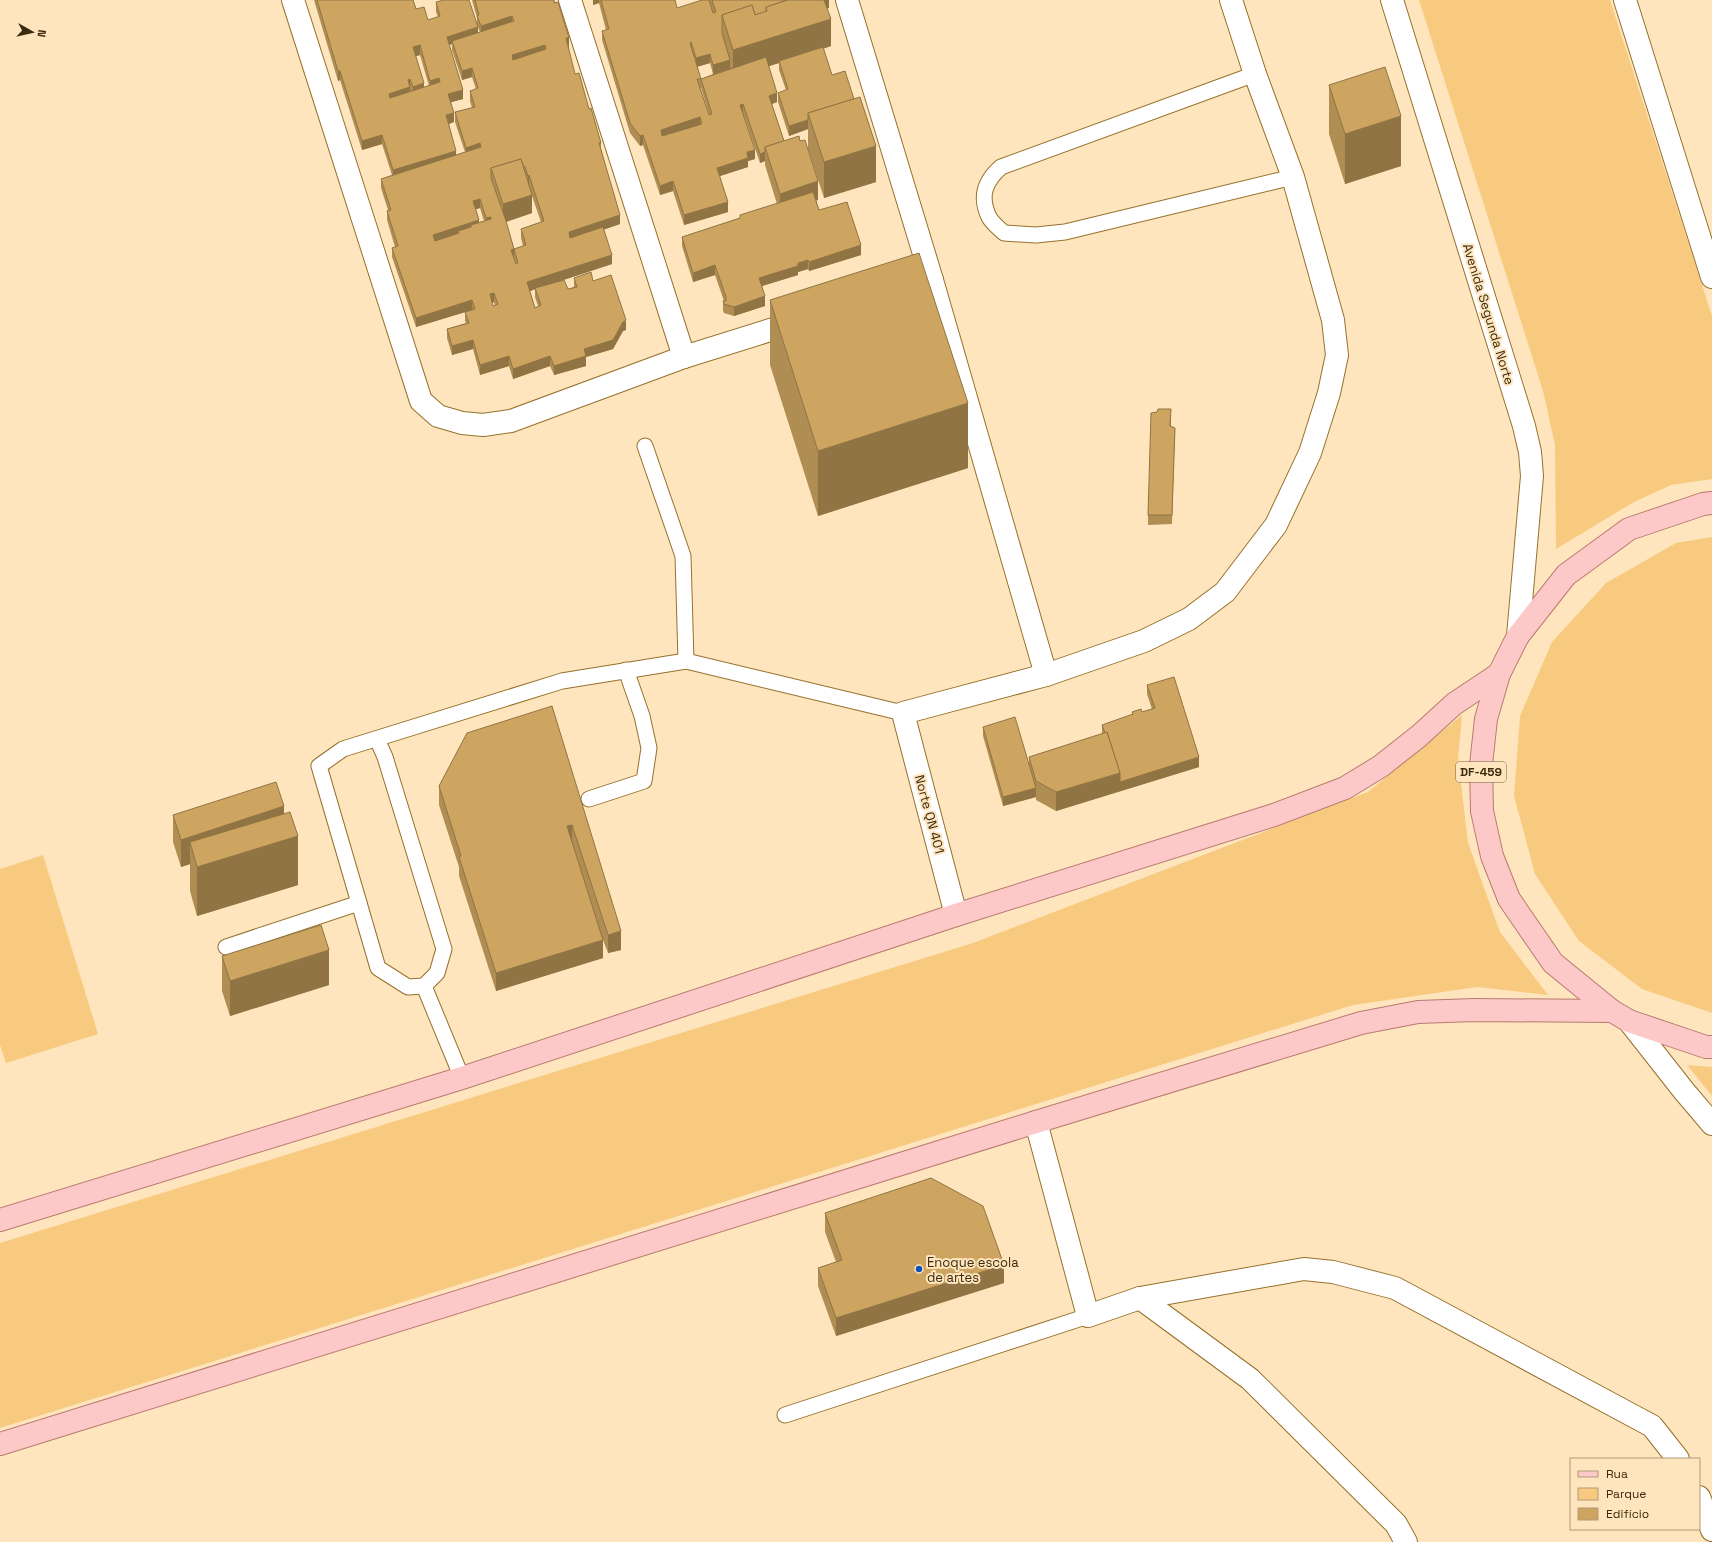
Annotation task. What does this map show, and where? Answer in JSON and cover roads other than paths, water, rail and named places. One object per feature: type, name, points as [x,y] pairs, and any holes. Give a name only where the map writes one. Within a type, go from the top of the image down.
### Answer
[{"type":"main road","name":"DF-459","points":[[1712,503],[1703,504],[1629,529],[1566,575],[1518,636],[1499,674],[1486,719],[1481,765],[1482,811],[1492,856],[1509,899],[1553,962],[1620,1016],[1712,1048]]},
{"type":"main road","points":[[0,1220],[462,1078],[956,915],[1274,815],[1345,788],[1381,766],[1419,736],[1454,704],[1499,674]]},
{"type":"main road","points":[[0,1444],[1036,1122],[1368,1022],[1418,1012],[1474,1010],[1620,1016]]},
{"type":"street","points":[[293,0],[421,401],[438,416],[462,423],[483,425],[511,421],[684,356],[819,314]]},
{"type":"street","points":[[570,0],[684,356]]},
{"type":"street","points":[[847,0],[932,280],[1046,674]]},
{"type":"street","points":[[903,713],[1046,674],[1144,641],[1189,619],[1225,592],[1276,525],[1310,452],[1329,393],[1336,355],[1333,320],[1292,177],[1254,74],[1231,0]]},
{"type":"street","name":"Avenida Segunda Norte","points":[[1392,0],[1522,418],[1530,452],[1532,476],[1518,636]]},
{"type":"street","points":[[1625,0],[1712,276]]},
{"type":"street","points":[[879,296],[932,280]]},
{"type":"street","name":"Norte QN 401","points":[[903,713],[956,915]]},
{"type":"street","points":[[1620,1016],[1712,1124]]},
{"type":"street","points":[[1036,1122],[1088,1316],[1140,1298],[1304,1269],[1333,1272],[1395,1288],[1652,1426],[1677,1458]]},
{"type":"street","points":[[1140,1298],[1250,1379],[1396,1524],[1406,1542]]},
{"type":"street","points":[[1700,1500],[1712,1530]]},
{"type":"lane","points":[[1254,74],[1001,167],[991,176],[983,194],[989,218],[1004,233],[1036,235],[1065,232],[1292,177]]},
{"type":"lane","points":[[645,446],[683,556],[686,661]]},
{"type":"lane","points":[[377,738],[385,757],[444,949],[437,973],[424,986],[408,987],[378,968],[319,766],[343,748],[562,681],[686,661],[903,713]]},
{"type":"lane","points":[[589,799],[644,780],[649,748],[642,716],[626,670]]},
{"type":"lane","points":[[226,947],[359,902]]},
{"type":"lane","points":[[424,986],[462,1078]]},
{"type":"lane","points":[[785,1415],[1088,1316]]},
{"type":"place","name":"Enoque escola de artes","points":[[919,1269]]}]
